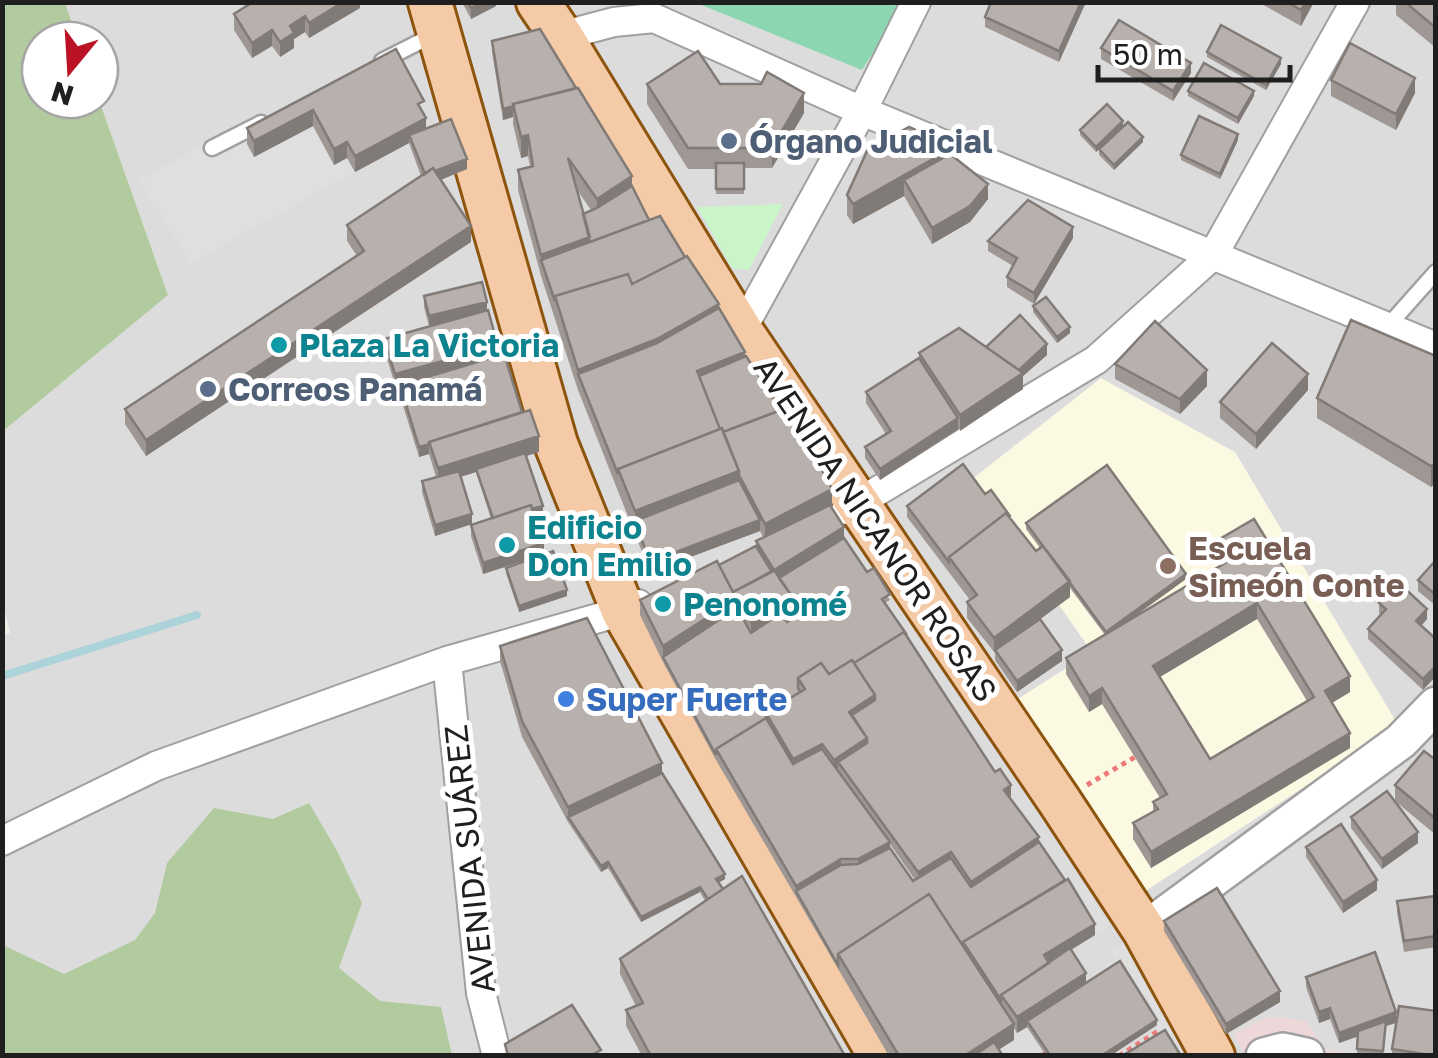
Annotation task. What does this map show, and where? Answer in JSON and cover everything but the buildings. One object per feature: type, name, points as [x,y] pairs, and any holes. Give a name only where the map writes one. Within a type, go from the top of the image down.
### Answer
[{"type":"main road","points":[[434,18],[556,444],[623,611],[880,1056]]},
{"type":"main road","name":"AVENIDA NICANOR ROSAS","points":[[550,19],[741,330],[1144,930],[1213,1056]]},
{"type":"street","points":[[741,330],[862,111],[916,2]]},
{"type":"street","points":[[819,522],[858,504],[1096,360],[1213,255],[1355,2]]},
{"type":"street","points":[[550,19],[614,22],[658,10],[862,111],[1436,347]]},
{"type":"street","points":[[2,841],[156,766],[447,662],[623,611],[663,593]]},
{"type":"street","name":"AVENIDA SUÁREZ","points":[[447,662],[481,993],[497,1056]]},
{"type":"street","points":[[1144,930],[1401,741],[1436,705]]},
{"type":"street","points":[[1264,1056],[1283,1050],[1306,1056]]},
{"type":"lane","points":[[368,68],[434,18]]},
{"type":"lane","points":[[212,148],[282,112]]},
{"type":"lane","points":[[1387,327],[1436,272]]},
{"type":"path","points":[[1073,794],[1135,757]]},
{"type":"path","points":[[1119,1056],[1188,1013]]},
{"type":"path","points":[[1041,1056],[1050,1050],[1053,1056]]},
{"type":"shaded area","points":[[65,3],[1435,3],[1435,1055],[3,1056],[2,636],[10,633],[2,597],[3,431],[168,294],[106,120],[120,120],[120,20],[71,20]]},
{"type":"shaded area","points":[[240,125],[254,156],[313,125],[347,158],[355,172],[191,263],[138,180]]},
{"type":"shaded area","name":"Escuela Simeón Conte","points":[[1101,378],[1235,452],[1398,725],[1138,896],[1016,700],[1092,652],[971,480]]},
{"type":"shaded area","points":[[1081,881],[1109,927],[1095,935],[1068,889]]},
{"type":"shaded area","points":[[1125,941],[1190,1055],[1174,1055],[1110,950]]},
{"type":"shaded area","points":[[1268,1017],[1307,1022],[1324,1049],[1363,1055],[1245,1055],[1233,1034]]},
{"type":"green space","points":[[3,2],[65,3],[71,20],[20,20],[20,120],[106,120],[168,295],[3,431]]},
{"type":"green space","points":[[694,2],[904,3],[862,70]]},
{"type":"green space","points":[[783,204],[749,270],[732,268],[697,207]]},
{"type":"green space","points":[[309,803],[362,903],[339,968],[380,1001],[441,1007],[452,1055],[3,1055],[3,945],[64,974],[135,940],[155,913],[167,863],[214,808],[273,819]]},
{"type":"waterway","points":[[2,676],[197,615]]},
{"type":"place","name":"Órgano Judicial","points":[[729,141]]},
{"type":"place","name":"Plaza La Victoria","points":[[279,345]]},
{"type":"place","name":"Correos Panamá","points":[[208,389]]},
{"type":"place","name":"Edificio Don Emilio","points":[[507,545]]},
{"type":"place","name":"Escuela Simeón Conte","points":[[1168,566]]},
{"type":"place","name":"Penonomé","points":[[663,604]]},
{"type":"place","name":"Super Fuerte","points":[[566,699]]}]
